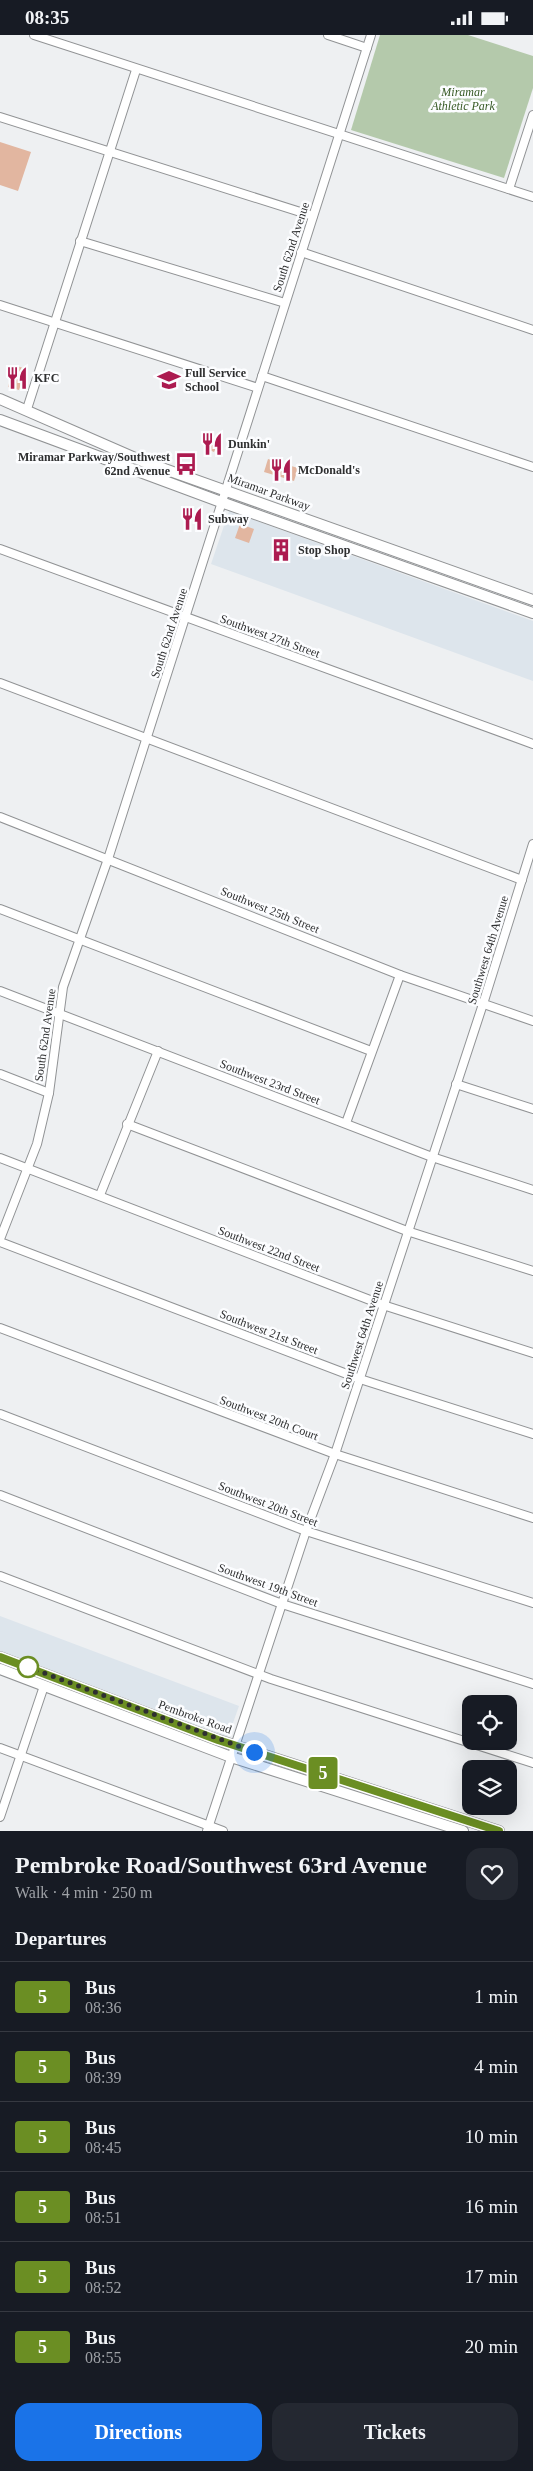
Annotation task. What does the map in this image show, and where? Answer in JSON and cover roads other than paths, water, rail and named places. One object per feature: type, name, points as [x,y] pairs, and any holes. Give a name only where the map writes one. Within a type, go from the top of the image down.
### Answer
[{"type":"main road","name":"Miramar Parkway","points":[[0,399],[27,409],[91,440],[533,600]]},
{"type":"main road","name":"Miramar Parkway","points":[[0,420],[221,502],[533,613]]},
{"type":"main road","points":[[424,573],[436,570],[457,577],[470,577]]},
{"type":"main road","name":"Pembroke Road","points":[[0,1657],[236,1745],[499,1831]]},
{"type":"main road","name":"Pembroke Road","points":[[0,1669],[231,1757],[463,1831]]},
{"type":"main road","points":[[44,1686],[60,1684],[135,1712],[152,1715]]},
{"type":"street","points":[[34,35],[136,70],[340,133],[533,197]]},
{"type":"street","points":[[328,35],[367,48]]},
{"type":"street","name":"South 62nd Avenue","points":[[0,1241],[37,1144],[49,1093],[58,1013],[63,987],[78,939],[108,859],[187,617],[221,502],[371,35]]},
{"type":"street","points":[[27,409],[53,323],[136,70]]},
{"type":"street","points":[[509,189],[533,116]]},
{"type":"street","points":[[0,117],[313,216]]},
{"type":"street","points":[[80,241],[285,303]]},
{"type":"street","points":[[301,252],[533,330]]},
{"type":"street","points":[[0,305],[258,388]]},
{"type":"street","points":[[262,376],[533,467]]},
{"type":"street","name":"Southwest 27th Street","points":[[0,549],[533,744]]},
{"type":"street","points":[[0,683],[522,880]]},
{"type":"street","name":"Southwest 25th Street","points":[[0,817],[400,975],[533,1021]]},
{"type":"street","name":"Southwest 64th Avenue","points":[[208,1829],[306,1531],[335,1454],[360,1379],[483,1004],[533,844]]},
{"type":"street","points":[[0,909],[371,1051]]},
{"type":"street","points":[[346,1123],[400,975]]},
{"type":"street","name":"Southwest 23rd Street","points":[[0,991],[432,1157],[533,1190]]},
{"type":"street","points":[[100,1195],[158,1051]]},
{"type":"street","points":[[0,1075],[49,1093]]},
{"type":"street","points":[[456,1084],[533,1109]]},
{"type":"street","points":[[127,1124],[407,1231],[533,1271]]},
{"type":"street","name":"Southwest 22nd Street","points":[[0,1158],[383,1305],[533,1353]]},
{"type":"street","name":"Southwest 21st Street","points":[[0,1241],[360,1379],[533,1434]]},
{"type":"street","name":"Southwest 20th Court","points":[[0,1328],[335,1454],[533,1518]]},
{"type":"street","name":"Southwest 20th Street","points":[[0,1414],[306,1531],[533,1603]]},
{"type":"street","name":"Southwest 19th Street","points":[[0,1495],[282,1604],[533,1684]]},
{"type":"street","points":[[0,1576],[260,1675],[533,1763]]},
{"type":"street","points":[[0,1817],[44,1686]]},
{"type":"street","points":[[0,1749],[208,1829],[223,1831]]},
{"type":"place","name":"KFC","points":[[17,378]]},
{"type":"place","name":"Full Service School","points":[[169,380]]},
{"type":"place","name":"Dunkin'","points":[[212,444]]},
{"type":"place","name":"Miramar Parkway/Southwest 62nd Avenue","points":[[186,464]]},
{"type":"place","name":"McDonald's","points":[[281,470]]},
{"type":"place","name":"Subway","points":[[192,519]]},
{"type":"place","name":"Stop Shop","points":[[281,550]]},
{"type":"park label","name":"Miramar Athletic Park","points":[[463,99]]}]
